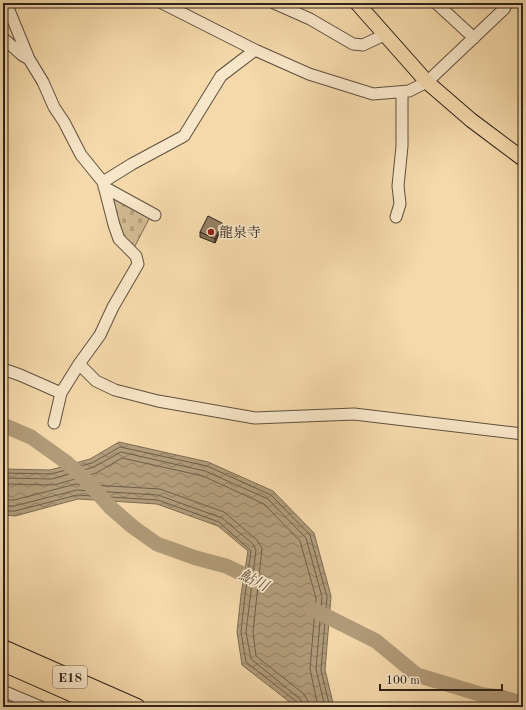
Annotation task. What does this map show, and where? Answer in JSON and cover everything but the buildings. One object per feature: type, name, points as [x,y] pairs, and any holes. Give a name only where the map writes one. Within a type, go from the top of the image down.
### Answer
[{"type":"highway","name":"E18","points":[[3,648],[137,707]]},
{"type":"highway","name":"E18","points":[[3,663],[103,707]]},
{"type":"main road","points":[[357,3],[427,82],[471,120],[523,159]]},
{"type":"street","points":[[6,3],[29,59],[43,82],[54,107],[64,122],[81,156],[103,185],[119,239],[136,256],[138,264],[113,308],[100,335],[79,364],[61,393],[54,423]]},
{"type":"street","points":[[162,3],[255,50],[309,74],[373,94],[409,91],[427,82],[504,9],[507,3]]},
{"type":"street","points":[[274,3],[310,19],[353,44],[363,45],[384,34]]},
{"type":"street","points":[[436,3],[474,38]]},
{"type":"street","points":[[3,38],[22,55],[29,59]]},
{"type":"street","points":[[103,185],[132,164],[184,136],[221,76],[255,50]]},
{"type":"street","points":[[396,217],[400,204],[398,186],[402,146],[402,92]]},
{"type":"street","points":[[103,185],[155,215]]},
{"type":"street","points":[[79,364],[96,381],[115,390],[158,401],[255,418],[354,414],[523,434]]},
{"type":"street","points":[[3,369],[61,393]]},
{"type":"street","points":[[3,691],[41,707]]},
{"type":"green space","points":[[110,194],[150,217],[134,248],[121,235]]},
{"type":"water","points":[[119,442],[208,462],[273,491],[314,533],[331,596],[325,670],[333,703],[339,707],[296,707],[242,665],[237,632],[248,551],[218,526],[157,504],[78,499],[15,516],[3,515],[3,469],[50,470],[90,459]]},
{"type":"waterway","points":[[518,3],[523,9]]},
{"type":"waterway","name":"鮎川","points":[[3,425],[31,437],[66,462],[86,480],[110,507],[133,527],[157,544],[196,558],[226,566],[262,583]]},
{"type":"waterway","name":"鮎川","points":[[312,609],[376,641],[417,675],[483,695],[501,697],[523,704]]},
{"type":"place","name":"龍泉寺","points":[[211,232]]}]
